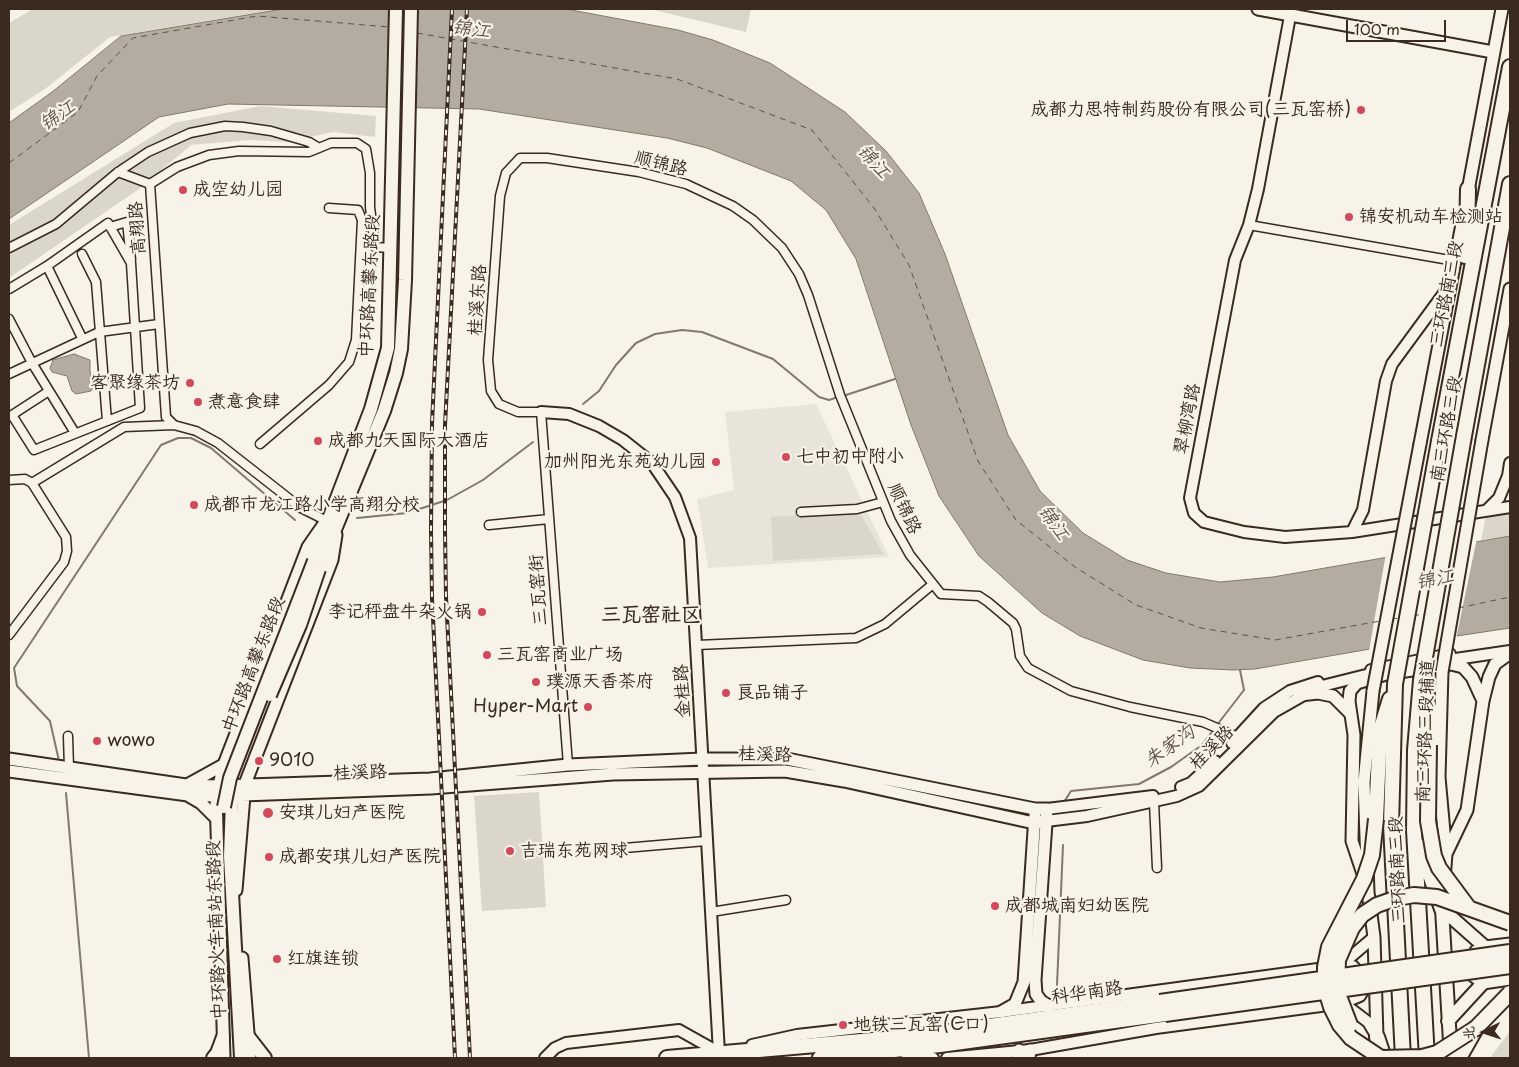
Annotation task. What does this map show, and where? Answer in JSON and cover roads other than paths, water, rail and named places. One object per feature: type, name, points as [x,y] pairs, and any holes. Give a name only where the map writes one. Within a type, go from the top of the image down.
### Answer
[{"type":"highway","name":"三环路南三段","points":[[1438,441],[1510,67]]},
{"type":"highway","name":"南三环路三段","points":[[1421,680],[1510,184]]},
{"type":"highway","points":[[1443,418],[1447,354],[1467,242],[1468,189]]},
{"type":"highway","points":[[1480,354],[1492,329],[1510,232]]},
{"type":"highway","name":"南三环路三段","points":[[1395,684],[1438,441]]},
{"type":"highway","points":[[1421,680],[1430,711],[1428,821],[1434,856],[1439,868],[1469,908]]},
{"type":"highway","name":"三环路南三段","points":[[1421,680],[1415,750],[1414,830],[1427,1058]]},
{"type":"highway","points":[[1395,684],[1380,731],[1376,819],[1372,855],[1364,879],[1329,947],[1325,987],[1330,1008],[1340,1025],[1351,1038],[1381,1058],[1422,1057],[1437,1052],[1476,1028],[1510,993]]},
{"type":"highway","name":"三环路南三段","points":[[1395,684],[1391,825],[1403,1058]]},
{"type":"highway","points":[[1414,830],[1442,909]]},
{"type":"highway","points":[[1368,1058],[1343,1011],[1337,992],[1338,960],[1352,928],[1362,915],[1376,905],[1397,898],[1414,896],[1437,897],[1510,923]]},
{"type":"highway","name":"科华南路","points":[[820,1058],[1122,1020],[1163,1008],[1510,952]]},
{"type":"highway","name":"科华南路","points":[[666,1058],[926,1035],[1099,1010],[1163,1008],[1510,966]]},
{"type":"highway","points":[[1459,1058],[1476,1028]]},
{"type":"highway","points":[[1377,1036],[1384,1058]]},
{"type":"main road","name":"中环路高攀东路段","points":[[236,797],[232,770],[332,524],[371,409],[388,348],[396,9]]},
{"type":"main road","name":"中环路高攀东路段","points":[[332,524],[384,411],[396,373],[401,349],[405,280],[411,9]]},
{"type":"main road","points":[[1258,9],[1493,52]]},
{"type":"main road","points":[[1373,1058],[1377,1036],[1374,937],[1368,892],[1364,782],[1373,691],[1452,282],[1502,9]]},
{"type":"main road","name":"南三环路三段辅道","points":[[1451,1058],[1442,909],[1446,854],[1439,777],[1442,672],[1510,289]]},
{"type":"main road","points":[[224,1058],[216,818],[217,791],[224,764],[308,547],[332,524]]},
{"type":"main road","points":[[250,1058],[236,890],[236,797],[332,560],[332,524]]},
{"type":"main road","points":[[1446,854],[1467,810],[1483,701],[1489,677],[1495,664],[1510,652]]},
{"type":"main road","points":[[1368,892],[1352,841],[1353,716],[1349,701],[1350,691],[1357,683],[1386,674],[1451,664],[1463,668],[1472,677],[1483,701]]},
{"type":"main road","points":[[1300,696],[1318,693],[1332,696],[1346,707],[1353,716]]},
{"type":"main road","name":"桂溪路","points":[[236,797],[568,766],[702,758],[787,759],[1035,809],[1047,809]]},
{"type":"main road","name":"桂溪路","points":[[9,759],[187,790]]},
{"type":"main road","points":[[216,818],[187,790],[224,764]]},
{"type":"main road","name":"桂溪路","points":[[9,771],[187,790],[217,791],[236,797],[430,788],[613,774],[785,771],[844,781],[1034,822],[1046,822]]},
{"type":"main road","name":"中环路火车南站东路段","points":[[233,1058],[222,856],[236,797]]},
{"type":"main road","name":"中环路火车南站东路段","points":[[236,797],[230,856],[241,1058]]},
{"type":"main road","points":[[1000,1012],[1015,1004],[1024,982],[1035,809]]},
{"type":"main road","points":[[1047,809],[1035,980],[1036,994],[1041,1001],[1049,1006]]},
{"type":"main road","points":[[1442,909],[1485,947]]},
{"type":"main road","points":[[1483,983],[1471,974],[1469,966],[1473,953],[1485,947],[1510,944]]},
{"type":"main road","points":[[1448,1021],[1483,983],[1510,979]]},
{"type":"main road","points":[[247,1035],[265,1058]]},
{"type":"main road","points":[[213,1058],[223,1037]]},
{"type":"street","name":"翠柳湾路","points":[[1290,16],[1249,225],[1235,260],[1190,498],[1194,513],[1204,522],[1257,534],[1286,537],[1352,532],[1510,507]]},
{"type":"street","points":[[9,248],[56,224],[118,172],[148,152],[190,133],[225,126],[272,131],[309,142],[318,148]]},
{"type":"street","name":"高翔路","points":[[174,425],[166,417],[150,184],[177,167],[209,155],[239,151],[309,152],[331,143],[357,143],[366,149],[370,173],[375,246],[390,248]]},
{"type":"street","name":"顺锦路","points":[[520,158],[547,158],[639,172],[686,184],[732,206],[752,220],[782,248],[799,274],[808,295],[841,398],[883,502],[910,555],[933,584],[945,595],[979,596],[1012,622],[1019,636],[1020,656],[1034,673],[1071,691],[1130,707],[1210,725],[1242,739]]},
{"type":"street","name":"桂溪东路","points":[[520,158],[506,173],[500,196],[488,360],[490,391],[499,404],[518,412],[541,412]]},
{"type":"street","points":[[118,172],[150,184]]},
{"type":"street","points":[[260,444],[329,385],[349,362],[356,340],[362,220],[358,210],[330,208]]},
{"type":"street","points":[[49,391],[12,415],[34,450],[140,408],[132,264],[127,222],[110,227]]},
{"type":"street","points":[[9,289],[47,266],[108,223],[132,264]]},
{"type":"street","points":[[1249,225],[1455,260]]},
{"type":"street","points":[[82,254],[96,282],[106,421]]},
{"type":"street","points":[[47,266],[82,338]]},
{"type":"street","points":[[1352,532],[1363,510],[1386,381],[1392,364],[1452,282]]},
{"type":"street","points":[[9,319],[32,363],[75,433]]},
{"type":"street","points":[[9,374],[82,338],[99,332],[159,324]]},
{"type":"street","name":"三瓦窑街","points":[[541,412],[568,766]]},
{"type":"street","name":"金桂路","points":[[541,412],[569,414],[599,426],[623,440],[652,463],[675,497],[690,538],[706,841],[720,1053]]},
{"type":"street","points":[[32,483],[124,427],[174,425],[196,431],[218,443],[301,508],[332,524]]},
{"type":"street","points":[[1485,511],[1499,498],[1509,480],[1510,463]]},
{"type":"street","points":[[9,480],[25,479],[32,483],[66,537],[67,551],[64,562],[9,635]]},
{"type":"street","points":[[801,512],[857,509],[883,502]]},
{"type":"street","points":[[1363,510],[1369,523],[1381,527]]},
{"type":"street","points":[[489,524],[549,519]]},
{"type":"street","points":[[696,645],[856,638],[885,624],[933,584]]},
{"type":"street","name":"桂溪路","points":[[1046,822],[1154,802],[1178,796],[1199,786],[1242,739],[1264,708],[1290,691],[1308,684],[1450,654],[1510,645]]},
{"type":"street","name":"桂溪路","points":[[1047,809],[1149,797],[1191,783],[1274,712],[1318,687],[1382,672],[1510,652]]},
{"type":"street","points":[[68,736],[69,768]]},
{"type":"street","points":[[1154,802],[1157,868]]},
{"type":"street","points":[[600,850],[706,841]]},
{"type":"street","points":[[711,912],[786,900]]},
{"type":"street","points":[[1340,966],[1374,937]]},
{"type":"street","points":[[545,1058],[555,1048],[566,1042],[679,1030],[720,1053],[797,1035],[1049,1006],[1340,966],[1353,966],[1364,979],[1364,989],[1360,996],[1343,1003],[1156,1028],[1024,1054],[947,1058]]},
{"type":"street","points":[[1082,1001],[1099,1010]]},
{"type":"street","points":[[1343,1003],[1368,1022],[1377,1036]]},
{"type":"street","points":[[926,1035],[945,1018]]},
{"type":"street","points":[[1074,1043],[1094,1030],[1122,1020]]},
{"type":"street","points":[[895,1050],[933,1058]]},
{"type":"water","name":"锦江","points":[[283,9],[566,9],[678,30],[713,40],[770,63],[845,112],[886,151],[919,193],[945,254],[1008,435],[1040,491],[1083,533],[1127,560],[1166,573],[1220,582],[1273,577],[1510,536],[1510,628],[1255,669],[1233,670],[1190,668],[1143,660],[1080,636],[1042,613],[979,556],[939,496],[911,425],[856,259],[826,210],[791,181],[707,148],[667,138],[479,109],[228,104],[159,117],[9,219],[9,123],[52,92],[121,36]]},
{"type":"water","points":[[74,354],[90,360],[90,372],[94,385],[91,391],[76,394],[72,391],[67,376],[52,372],[50,368],[53,360]]},
{"type":"waterway","points":[[583,404],[599,391],[616,365],[636,343],[655,334],[682,330],[702,332],[773,359],[819,397],[829,400],[838,397]]},
{"type":"waterway","points":[[843,396],[895,379]]},
{"type":"waterway","points":[[59,761],[50,721],[17,686],[14,668],[161,445],[178,438],[191,438],[211,448],[295,520]]},
{"type":"waterway","points":[[357,518],[407,513],[447,500],[483,480],[533,442]]},
{"type":"waterway","name":"朱家沟","points":[[1217,725],[1244,690],[1240,670]]},
{"type":"waterway","name":"朱家沟","points":[[1064,802],[1071,791],[1139,784],[1171,767],[1202,745],[1214,729]]},
{"type":"waterway","points":[[66,793],[89,1058]]},
{"type":"waterway","name":"朱家沟","points":[[1057,985],[1063,845]]},
{"type":"railway","points":[[452,9],[432,423],[431,531],[432,598],[455,1058]]},
{"type":"railway","points":[[467,9],[445,425],[445,531],[446,597],[470,1058]]},
{"type":"place","name":"成都力思特制药股份有限公司(三瓦窑桥)","points":[[1361,110]]},
{"type":"place","name":"成空幼儿园","points":[[183,190]]},
{"type":"place","name":"锦安机动车检测站","points":[[1349,217]]},
{"type":"place","name":"客聚缘茶坊","points":[[190,383]]},
{"type":"place","name":"煮意食肆","points":[[198,402]]},
{"type":"place","name":"成都九天国际大酒店","points":[[318,441]]},
{"type":"place","name":"七中初中附小","points":[[786,457]]},
{"type":"place","name":"加州阳光东苑幼儿园","points":[[716,462]]},
{"type":"place","name":"成都市龙江路小学高翔分校","points":[[194,505]]},
{"type":"place","name":"李记秤盘牛杂火锅","points":[[482,612]]},
{"type":"place","name":"三瓦窑商业广场","points":[[487,655]]},
{"type":"place","name":"璞源天香茶府","points":[[536,682]]},
{"type":"place","name":"良品铺子","points":[[726,693]]},
{"type":"place","name":"Hyper-Mart","points":[[588,707]]},
{"type":"place","name":"wowo","points":[[97,741]]},
{"type":"place","name":"9010","points":[[259,761]]},
{"type":"place","name":"安琪儿妇产医院","points":[[268,813]]},
{"type":"place","name":"吉瑞东苑网球","points":[[510,851]]},
{"type":"place","name":"成都安琪儿妇产医院","points":[[269,857]]},
{"type":"place","name":"成都城南妇幼医院","points":[[995,906]]},
{"type":"place","name":"红旗连锁","points":[[277,959]]},
{"type":"place","name":"地铁三瓦窑(C口)","points":[[843,1025]]},
{"type":"district","name":"三瓦窑社区","points":[[651,615]]}]
